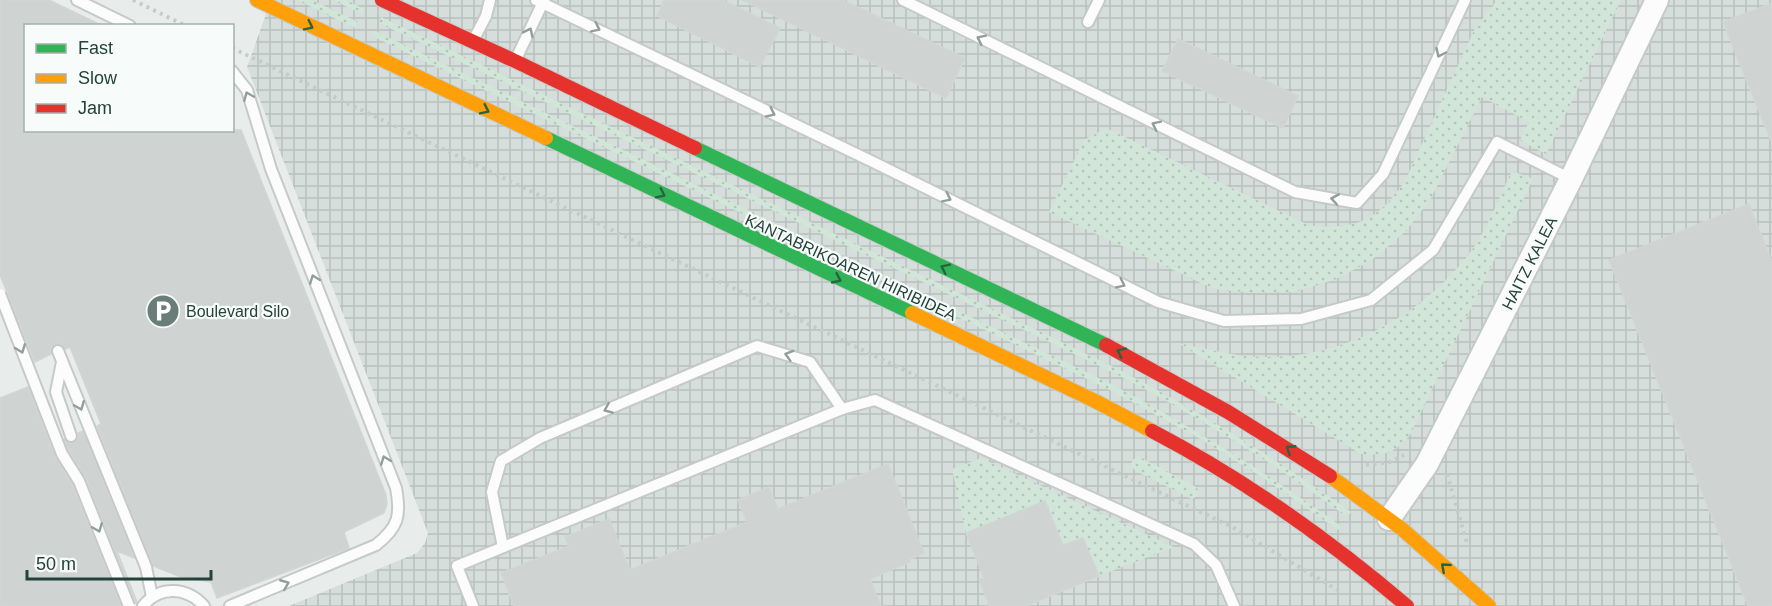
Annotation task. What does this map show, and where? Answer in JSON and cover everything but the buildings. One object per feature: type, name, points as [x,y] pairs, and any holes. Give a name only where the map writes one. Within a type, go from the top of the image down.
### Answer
[{"type":"main road","name":"KANTABRIKOAREN HIRIBIDEA","points":[[257,0],[1097,402],[1192,453],[1265,498],[1353,562],[1407,606]]},
{"type":"main road","points":[[382,0],[515,61],[1127,355],[1216,404],[1293,451],[1389,519],[1488,606]]},
{"type":"street","name":"HAITZ KALEA","points":[[1389,519],[1427,464],[1571,179],[1657,0]]},
{"type":"lane","points":[[77,0],[126,24]]},
{"type":"lane","points":[[472,42],[486,16],[490,0]]},
{"type":"lane","points":[[903,0],[1295,192],[1357,203],[1383,174],[1465,0]]},
{"type":"lane","points":[[1088,22],[1100,0]]},
{"type":"lane","points":[[515,61],[541,1],[1158,302],[1224,321],[1301,319],[1371,300],[1433,250],[1497,142],[1571,179]]},
{"type":"lane","points":[[230,606],[376,545],[388,536],[400,508],[396,488],[271,169],[247,90],[234,74]]},
{"type":"lane","points":[[0,294],[62,454],[79,481],[129,606]]},
{"type":"lane","points":[[503,547],[492,492],[501,461],[540,438],[757,346],[810,362],[842,410]]},
{"type":"lane","points":[[72,436],[56,392],[60,357],[146,567],[152,597]]},
{"type":"lane","points":[[472,606],[457,566],[842,410],[875,400],[1194,544],[1216,564],[1234,606]]},
{"type":"lane","points":[[143,606],[152,597],[173,590],[195,597],[204,606]]},
{"type":"path","points":[[133,0],[182,24]]},
{"type":"path","points":[[234,49],[1234,528],[1345,594]]},
{"type":"shaded area","points":[[271,0],[1772,0],[1772,606],[289,606],[417,553],[425,543],[428,533],[247,67]]},
{"type":"green space","points":[[297,0],[312,0],[358,22],[355,28]]},
{"type":"green space","points":[[333,0],[346,0],[364,9],[362,14]]},
{"type":"green space","points":[[1496,0],[1621,0],[1546,154],[1520,140],[1529,122],[1482,97],[1430,200],[1406,231],[1372,260],[1334,280],[1294,292],[1254,293],[1214,289],[1049,212],[1084,140],[1106,128],[1311,226],[1342,226],[1365,220],[1385,205],[1405,181],[1476,26]]},
{"type":"green space","points":[[381,17],[1118,369],[1237,436],[1351,512],[1347,517],[1234,441],[1116,374],[379,23]]},
{"type":"green space","points":[[375,31],[1111,384],[1228,451],[1341,526],[1338,530],[1268,481],[1199,438],[1108,389],[372,36]]},
{"type":"green space","points":[[1512,171],[1533,179],[1410,435],[1394,450],[1377,455],[1361,454],[1178,343],[1245,356],[1267,357],[1324,350],[1377,330],[1425,299],[1465,259],[1485,228]]},
{"type":"green space","points":[[1136,457],[1196,487],[1199,491],[1197,496],[1192,499],[1136,471],[1131,466]]},
{"type":"green space","points":[[981,458],[1174,547],[1099,576],[1083,538],[1063,545],[1045,501],[966,533],[952,469]]},
{"type":"traffic: fast","points":[[546,138],[912,313]]},
{"type":"traffic: fast","points":[[695,148],[1106,345]]},
{"type":"traffic: slow","points":[[257,0],[546,138]]},
{"type":"traffic: slow","points":[[912,313],[1152,431]]},
{"type":"traffic: slow","points":[[1330,476],[1402,529],[1489,606]]},
{"type":"traffic: jam","points":[[382,0],[695,148]]},
{"type":"traffic: jam","points":[[1106,345],[1228,412],[1330,476]]},
{"type":"traffic: jam","points":[[1152,431],[1220,469],[1284,511],[1347,557],[1407,606]]},
{"type":"place","name":"Boulevard Silo","points":[[163,311]]}]
